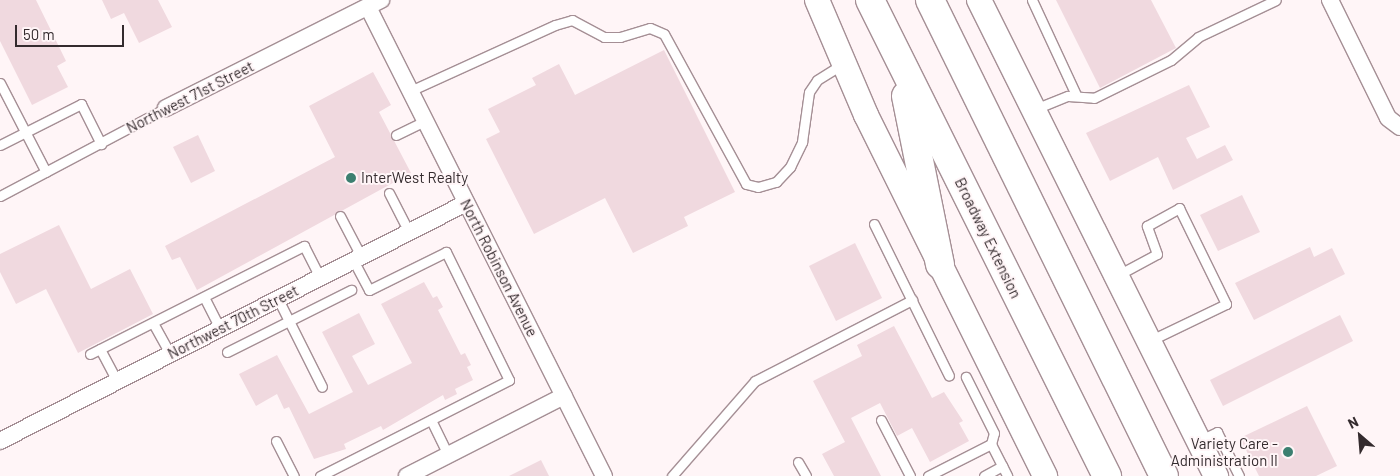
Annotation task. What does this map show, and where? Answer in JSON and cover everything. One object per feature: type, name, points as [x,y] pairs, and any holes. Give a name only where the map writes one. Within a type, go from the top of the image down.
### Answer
[{"type":"highway","name":"Broadway Extension","points":[[870,0],[1107,476]]},
{"type":"highway","points":[[930,0],[1164,476]]},
{"type":"highway","points":[[899,61],[940,266]]},
{"type":"main road","points":[[817,0],[843,64],[940,266],[1045,476]]},
{"type":"main road","points":[[979,0],[1216,476]]},
{"type":"street","points":[[1330,0],[1388,118],[1400,127]]},
{"type":"street","name":"North Robinson Avenue","points":[[374,3],[410,91],[604,476]]},
{"type":"street","name":"Northwest 71st Street","points":[[166,108],[374,3]]},
{"type":"street","name":"Northwest 70th Street","points":[[0,441],[466,203]]},
{"type":"street","points":[[407,476],[564,396]]},
{"type":"lane","points":[[1032,0],[1076,94]]},
{"type":"lane","points":[[1034,110],[1076,94],[1094,98],[1171,60],[1198,37],[1276,0]]},
{"type":"lane","points":[[410,91],[555,25],[572,20],[604,37],[620,37],[650,28],[664,34],[746,184],[758,187],[776,182],[790,167],[802,142],[809,92],[817,80],[843,64]]},
{"type":"lane","points":[[0,83],[46,172]]},
{"type":"lane","points":[[0,146],[81,104],[101,144]]},
{"type":"lane","name":"Northwest 71st Street","points":[[0,196],[166,108]]},
{"type":"lane","points":[[396,135],[425,121]]},
{"type":"lane","points":[[388,193],[409,232]]},
{"type":"lane","points":[[1116,275],[1157,254],[1148,226],[1179,208],[1226,304],[1149,341]]},
{"type":"lane","points":[[320,476],[332,473],[509,380],[446,252],[369,290],[340,216]]},
{"type":"lane","points":[[874,224],[949,376]]},
{"type":"lane","points":[[90,354],[304,246],[320,278]]},
{"type":"lane","points":[[227,352],[351,290]]},
{"type":"lane","points":[[204,297],[220,328]]},
{"type":"lane","points":[[278,299],[322,387]]},
{"type":"lane","points":[[672,476],[755,381],[912,300]]},
{"type":"lane","points":[[153,322],[170,354]]},
{"type":"lane","points":[[100,349],[117,381]]},
{"type":"lane","points":[[966,377],[994,433],[991,444],[1007,476]]},
{"type":"lane","points":[[431,420],[448,455]]},
{"type":"lane","points":[[881,420],[910,476]]},
{"type":"lane","points":[[1198,441],[1217,432],[1238,476]]},
{"type":"lane","points":[[276,441],[294,476]]},
{"type":"lane","points":[[928,476],[991,444]]},
{"type":"lane","points":[[798,462],[806,476]]},
{"type":"lane","points":[[984,476],[1002,466]]},
{"type":"building","points":[[0,0],[36,0],[66,61],[57,66],[68,87],[32,105],[0,41]]},
{"type":"building","points":[[102,0],[158,0],[172,27],[139,43],[124,13],[111,19]]},
{"type":"building","points":[[1056,0],[1151,0],[1176,48],[1100,88]]},
{"type":"building","points":[[664,50],[735,192],[684,217],[688,226],[633,253],[605,198],[534,234],[486,139],[500,132],[488,109],[536,85],[532,78],[559,64],[575,95]]},
{"type":"building","points":[[373,72],[391,105],[379,112],[411,173],[197,290],[180,257],[172,260],[165,246],[335,157],[309,106]]},
{"type":"building","points":[[1189,85],[1210,127],[1186,138],[1197,159],[1225,145],[1233,160],[1173,190],[1158,157],[1110,181],[1086,133]]},
{"type":"building","points":[[198,135],[215,171],[191,183],[173,147]]},
{"type":"building","points":[[1242,195],[1260,232],[1218,251],[1200,215]]},
{"type":"building","points":[[59,225],[91,289],[130,269],[153,314],[78,353],[46,289],[16,304],[0,272],[0,254]]},
{"type":"building","points":[[855,243],[882,298],[836,321],[809,266]]},
{"type":"building","points":[[1310,247],[1314,257],[1332,248],[1345,274],[1254,320],[1235,283]]},
{"type":"building","points":[[424,282],[433,298],[437,296],[443,307],[438,310],[461,355],[465,353],[471,365],[467,367],[473,380],[455,389],[457,394],[445,400],[443,395],[383,430],[381,426],[344,444],[346,449],[314,459],[289,407],[284,409],[277,394],[256,406],[239,374],[277,355],[309,414],[353,392],[322,332],[359,313],[375,344],[352,356],[368,385],[412,363],[381,304]]},
{"type":"building","points":[[1340,315],[1353,341],[1223,406],[1210,380]]},
{"type":"building","points":[[894,326],[932,398],[944,392],[963,421],[959,423],[969,441],[930,462],[912,428],[897,436],[880,403],[851,418],[881,476],[834,476],[822,454],[845,442],[813,381],[862,356],[857,345]]},
{"type":"building","name":"Variety Care - Administration II","points":[[1307,406],[1337,466],[1316,476],[1259,476],[1240,438]]},
{"type":"building","points":[[541,460],[549,476],[509,476]]},
{"type":"place","name":"InterWest Realty","points":[[351,178]]},
{"type":"place","name":"Variety Care - Administration II","points":[[1288,452]]}]
